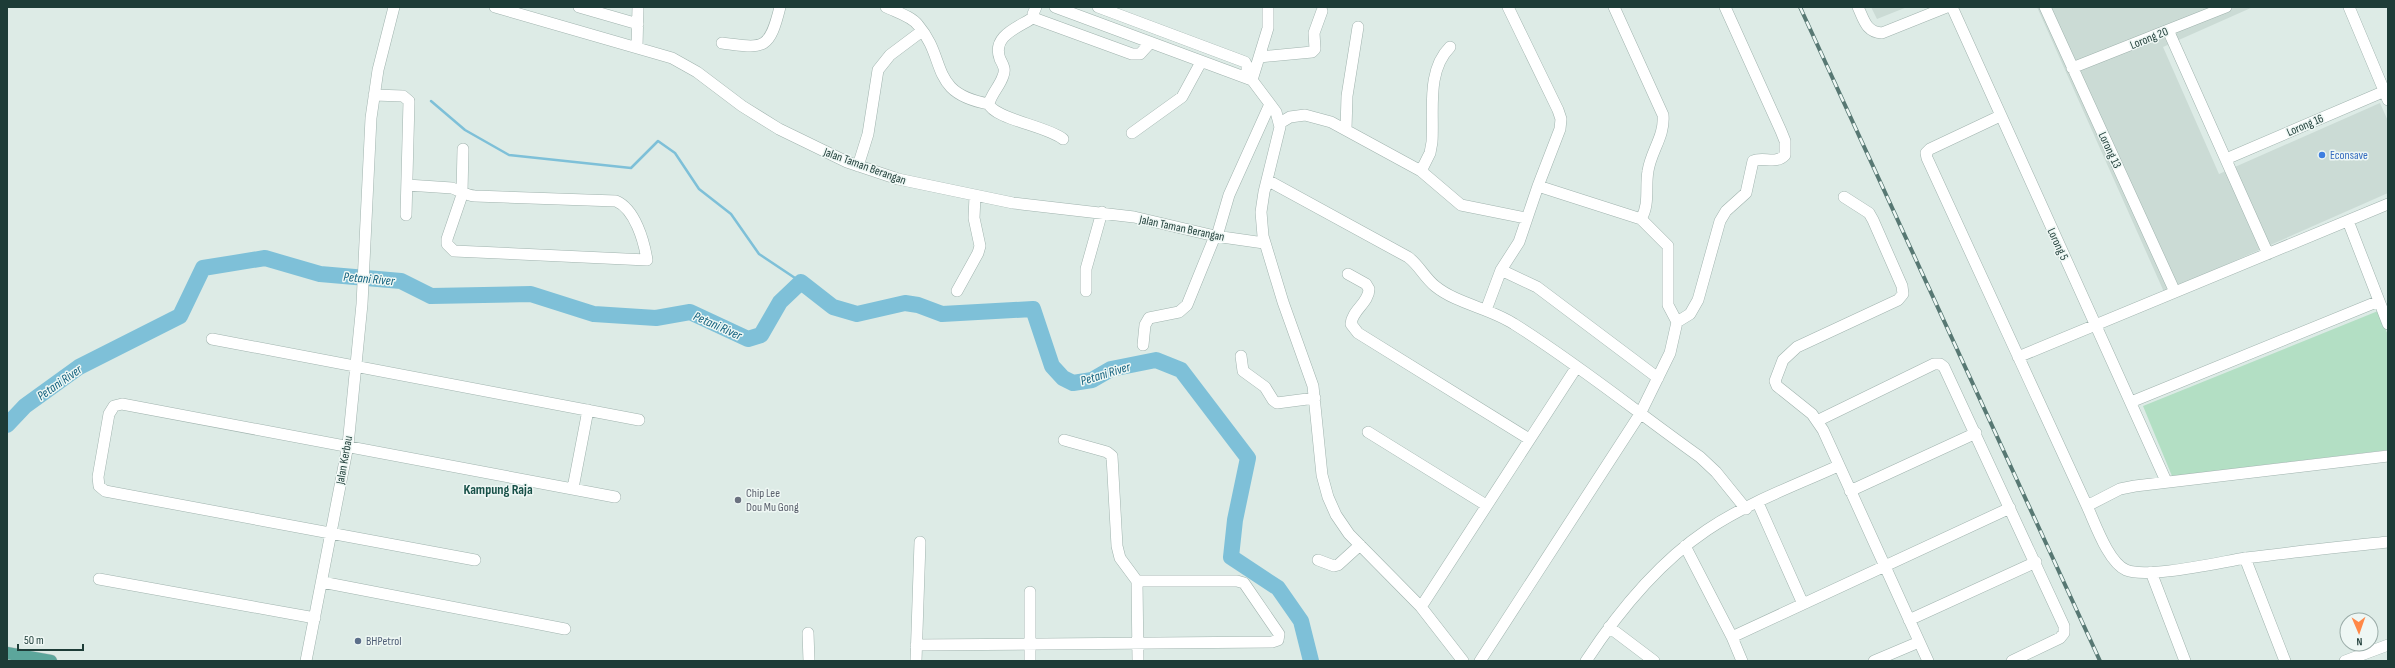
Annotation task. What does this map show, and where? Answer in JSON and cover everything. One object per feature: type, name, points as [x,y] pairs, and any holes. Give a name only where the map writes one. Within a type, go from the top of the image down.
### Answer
[{"type":"main road","points":[[7,654],[51,661]]},
{"type":"street","name":"Jalan Kerbau","points":[[306,661],[348,445],[362,304],[368,156],[374,95],[394,7]]},
{"type":"street","name":"Jalan Taman Berangan","points":[[495,7],[637,46],[685,64],[742,106],[779,129],[858,166],[916,184],[1013,203],[1102,212],[1134,217],[1216,236],[1264,243]]},
{"type":"street","points":[[579,7],[638,24]]},
{"type":"street","points":[[637,46],[638,7]]},
{"type":"street","points":[[722,43],[755,47],[762,46],[767,41],[780,7]]},
{"type":"street","points":[[886,7],[913,20],[922,30],[949,85],[965,98],[989,104],[995,112],[1046,129],[1063,139]]},
{"type":"street","points":[[1055,7],[1250,79]]},
{"type":"street","points":[[1098,7],[1245,62],[1250,79],[1270,104],[1280,123],[1261,212],[1264,243],[1309,374],[1315,398],[1322,475],[1328,497],[1336,515],[1360,546],[1421,607],[1463,661]]},
{"type":"street","points":[[1250,79],[1268,28],[1268,7]]},
{"type":"street","points":[[1486,310],[1501,270],[1519,242],[1526,218],[1560,128],[1561,119],[1508,7]]},
{"type":"street","points":[[1614,7],[1663,115],[1663,132],[1650,161],[1646,205],[1641,219]]},
{"type":"street","points":[[1480,661],[1640,414],[1670,353],[1678,322],[1695,309],[1720,221],[1726,211],[1746,193],[1753,161],[1782,160],[1785,156],[1785,141],[1781,131],[1725,7]]},
{"type":"street","points":[[1858,7],[1867,28],[1873,32],[1882,33],[1947,7]]},
{"type":"street","name":"Lorong 5","points":[[1952,7],[2166,481]]},
{"type":"street","name":"Lorong 13","points":[[2045,7],[2175,292]]},
{"type":"street","name":"Lorong 20","points":[[2072,68],[2226,7]]},
{"type":"street","points":[[2349,7],[2386,96]]},
{"type":"street","points":[[1259,57],[1312,52],[1314,33],[1322,11]]},
{"type":"street","points":[[989,104],[1003,77],[1004,64],[999,52],[1001,43],[1011,30],[1035,12],[1132,54],[1140,54],[1150,43]]},
{"type":"street","points":[[1346,129],[1347,96],[1358,27]]},
{"type":"street","points":[[858,166],[871,121],[878,70],[890,55],[922,30]]},
{"type":"street","points":[[2168,30],[2268,254]]},
{"type":"street","points":[[1421,171],[1430,153],[1432,142],[1435,72],[1440,60],[1450,47]]},
{"type":"street","points":[[1132,133],[1182,97],[1201,62]]},
{"type":"street","points":[[374,95],[403,96],[409,101],[406,215]]},
{"type":"street","name":"Lorong 16","points":[[2226,159],[2386,96]]},
{"type":"street","points":[[1143,345],[1145,325],[1149,318],[1179,312],[1186,305],[1216,236],[1229,195],[1270,104]]},
{"type":"street","points":[[1280,123],[1290,117],[1305,115],[1317,117],[1346,129],[1421,171],[1461,205],[1526,218]]},
{"type":"street","points":[[2000,116],[1930,149],[1926,153],[1926,158],[2087,506],[2111,556],[2118,565],[2126,570],[2152,572],[2246,558],[2388,542]]},
{"type":"street","points":[[407,184],[443,186],[462,192],[475,196],[616,202],[624,205],[629,210],[641,237],[647,260],[454,251],[447,244],[447,239],[462,192],[463,149]]},
{"type":"street","points":[[1267,180],[1408,257],[1417,264],[1428,279],[1442,291],[1486,310],[1524,330],[1705,462],[1729,486],[1746,509]]},
{"type":"street","points":[[1538,186],[1641,219],[1668,246],[1668,300],[1671,310],[1678,322]]},
{"type":"street","points":[[957,290],[978,253],[980,246],[974,218],[975,196]]},
{"type":"street","points":[[1844,197],[1869,213],[1903,290],[1898,300],[1797,347],[1783,360],[1775,375],[1777,386],[1812,414],[1817,421],[1928,661]]},
{"type":"street","points":[[2018,357],[2388,204]]},
{"type":"street","points":[[1086,291],[1084,280],[1086,269],[1102,212]]},
{"type":"street","points":[[2348,221],[2388,324]]},
{"type":"street","points":[[1501,270],[1537,287],[1658,378]]},
{"type":"street","points":[[1348,274],[1366,284],[1369,289],[1367,298],[1351,319],[1350,324],[1358,333],[1529,439]]},
{"type":"street","points":[[2131,402],[2378,300]]},
{"type":"street","points":[[212,339],[639,420]]},
{"type":"street","points":[[1241,356],[1244,371],[1265,387],[1273,400],[1277,403],[1315,398]]},
{"type":"street","points":[[1817,421],[1934,364],[1940,364],[1944,367],[2036,562],[2064,626],[2064,633],[2060,638],[2012,661]]},
{"type":"street","points":[[1421,607],[1576,368]]},
{"type":"street","points":[[475,560],[331,534],[105,490],[99,486],[98,478],[108,421],[114,406],[122,404],[348,445],[615,497]]},
{"type":"street","points":[[573,488],[588,410]]},
{"type":"street","points":[[1368,432],[1486,505]]},
{"type":"street","points":[[1850,491],[1976,433]]},
{"type":"street","points":[[1064,440],[1107,452],[1112,456],[1116,546],[1120,558],[1137,581],[1138,661]]},
{"type":"street","points":[[2087,506],[2127,487],[2166,481],[2388,456]]},
{"type":"street","points":[[1586,661],[1609,628],[1640,590],[1685,546],[1722,521],[1838,466]]},
{"type":"street","points":[[1758,503],[1803,604]]},
{"type":"street","points":[[1732,637],[2010,508]]},
{"type":"street","points":[[916,661],[920,542]]},
{"type":"street","points":[[1318,560],[1334,566],[1338,565],[1360,546]]},
{"type":"street","points":[[1685,546],[1732,637],[1742,661]]},
{"type":"street","points":[[2246,558],[2285,661]]},
{"type":"street","points":[[1909,620],[2036,562]]},
{"type":"street","points":[[2152,572],[2185,661]]},
{"type":"street","points":[[99,578],[315,618]]},
{"type":"street","points":[[916,645],[1272,642],[1278,640],[1279,637],[1249,588],[1244,583],[1237,581],[1137,581]]},
{"type":"street","points":[[322,582],[565,629]]},
{"type":"street","points":[[1030,592],[1030,661]]},
{"type":"street","points":[[1609,628],[1654,661]]},
{"type":"street","points":[[808,633],[809,661]]},
{"type":"street","points":[[1874,661],[1893,657],[1919,642]]},
{"type":"street","points":[[2345,661],[2388,645]]},
{"type":"shaded area","points":[[1871,7],[1907,7],[1877,19]]},
{"type":"shaded area","points":[[2037,7],[2253,7],[2163,47],[2219,174],[2380,103],[2388,121],[2388,193],[2164,292]]},
{"type":"green space","points":[[2378,311],[2388,335],[2388,450],[2172,476],[2143,406]]},
{"type":"waterway","points":[[431,101],[465,130],[509,155],[631,168],[658,141],[675,153],[699,189],[731,214],[759,254],[801,282]]},
{"type":"waterway","name":"Petani River","points":[[7,425],[25,406],[79,367],[180,316],[203,268],[265,258],[320,274],[401,281],[431,296],[531,294],[594,314],[656,318],[690,312],[748,339],[761,335],[780,302],[801,282],[833,307],[857,314],[905,303],[918,305],[942,314],[1033,309],[1052,366],[1063,378],[1073,383],[1092,380],[1111,369],[1156,360],[1181,370],[1248,458],[1235,520],[1231,557],[1278,588],[1301,621],[1311,661]]},
{"type":"railway","points":[[1800,7],[2100,661]]},
{"type":"place","name":"Econsave","points":[[2322,155]]},
{"type":"place","name":"Chip Lee Dou Mu Gong","points":[[738,500]]},
{"type":"place","name":"BHPetrol","points":[[358,641]]},
{"type":"district","name":"Kampung Raja","points":[[498,489]]}]
